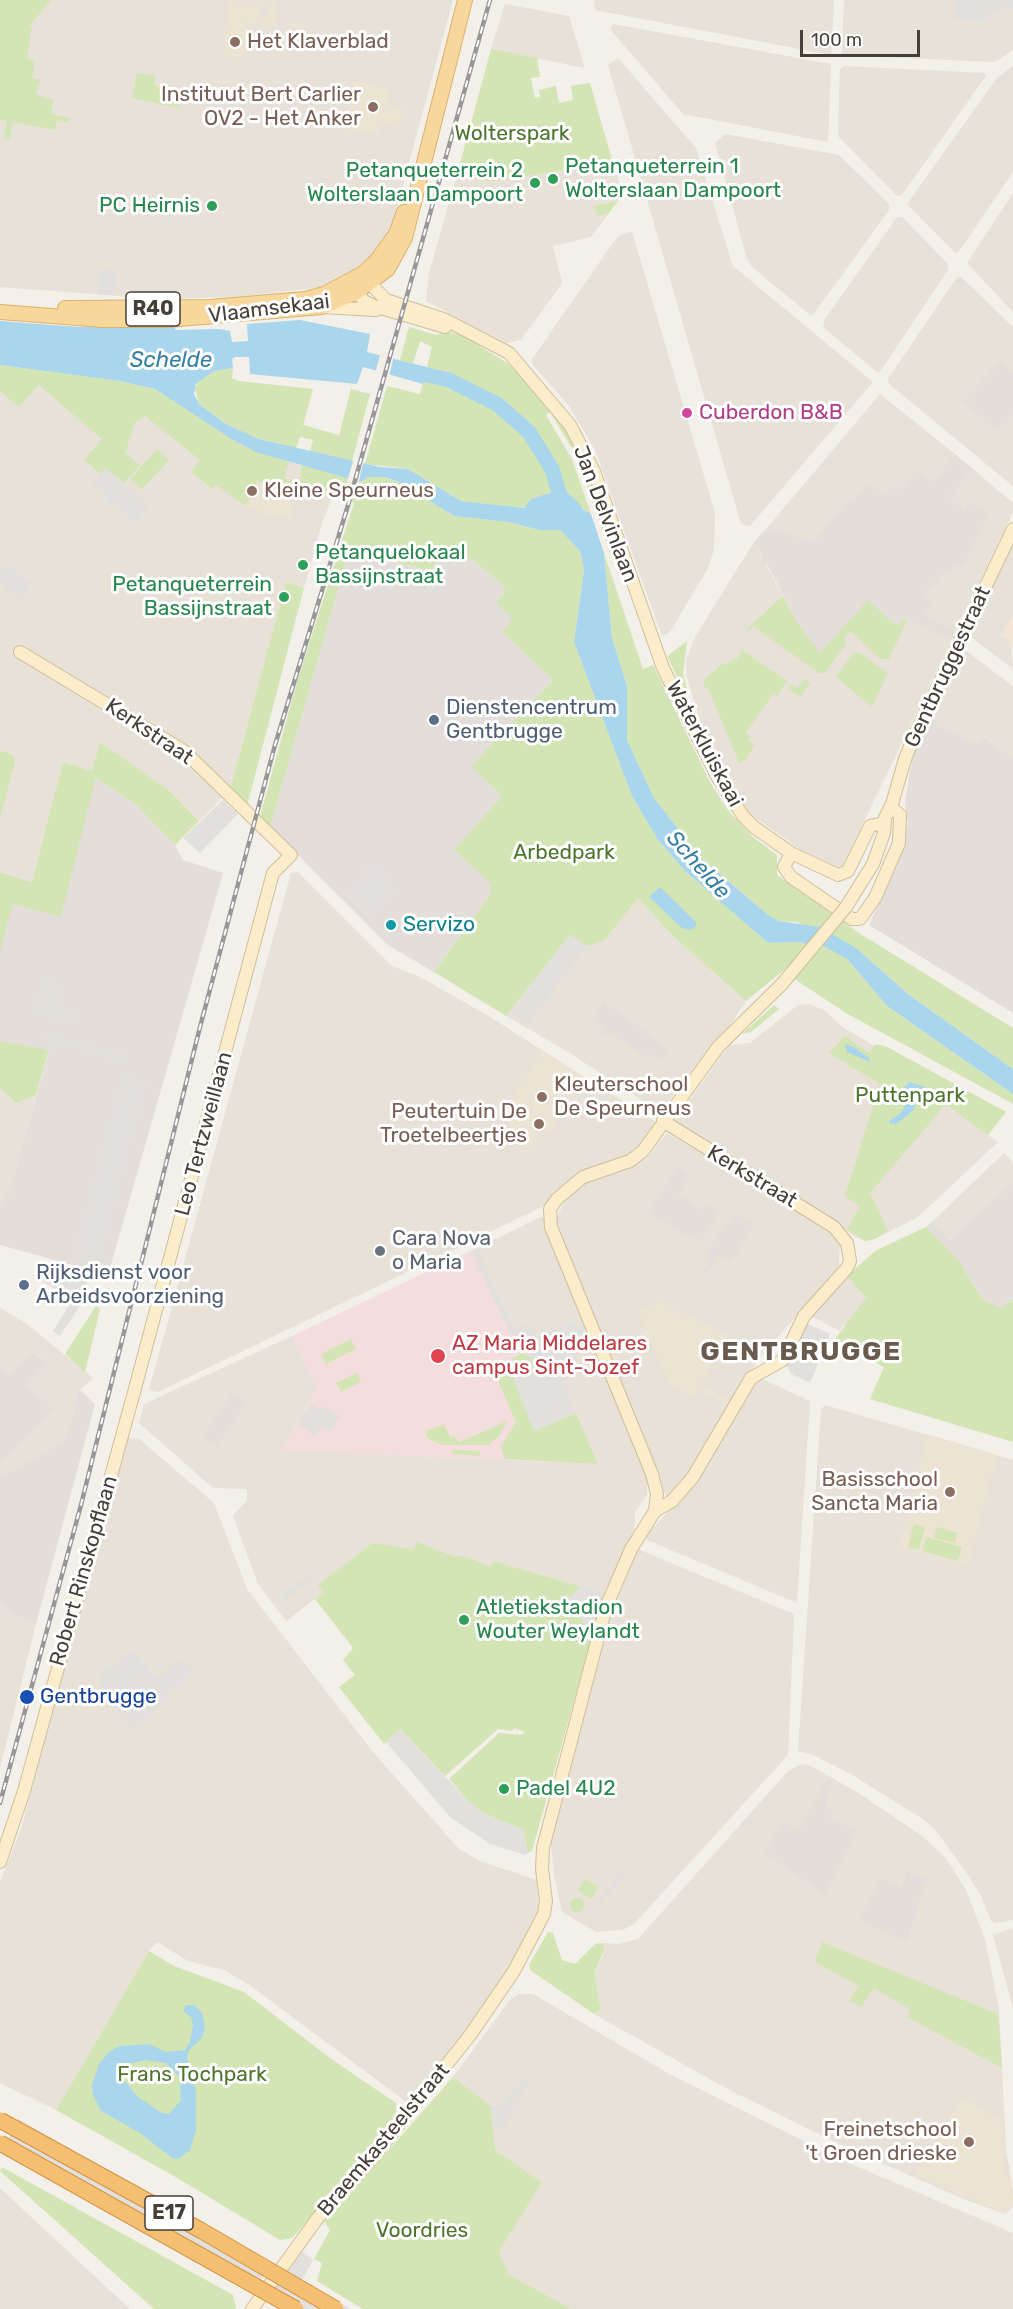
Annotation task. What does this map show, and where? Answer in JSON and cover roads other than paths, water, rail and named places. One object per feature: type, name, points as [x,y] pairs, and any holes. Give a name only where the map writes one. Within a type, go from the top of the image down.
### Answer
[{"type":"highway","name":"E17","points":[[0,2120],[202,2231],[336,2309]]},
{"type":"highway","name":"E17","points":[[0,2143],[296,2309]]},
{"type":"main road","name":"R40","points":[[359,283],[396,234],[417,164],[428,142],[465,0]]},
{"type":"main road","name":"Vlaamsekaai","points":[[0,303],[100,309],[235,306],[305,299],[359,283]]},
{"type":"main road","name":"Vlaamsekaai","points":[[0,312],[103,320],[148,320],[322,307],[359,283]]},
{"type":"street","name":"Jan Delvinlaan","points":[[359,283],[364,301],[389,312],[451,329],[515,361]]},
{"type":"street","name":"Jan Delvinlaan","points":[[359,283],[386,300],[446,320],[509,353],[556,407],[582,446],[594,471],[656,649]]},
{"type":"street","name":"Jan Delvinlaan","points":[[322,307],[389,312]]},
{"type":"street","name":"Gentbruggestraat","points":[[655,1511],[657,1494],[652,1474],[551,1227],[550,1209],[557,1198],[584,1177],[630,1161],[643,1151],[727,1038],[782,984],[846,907],[873,864],[911,742],[1013,529]]},
{"type":"street","name":"Waterkluiskaai","points":[[656,649],[728,796],[754,827],[791,853],[834,874],[842,874],[851,867],[870,826],[884,823]]},
{"type":"street","name":"Kerkstraat","points":[[20,652],[184,751],[291,855]]},
{"type":"street","points":[[791,853],[784,867],[791,877],[852,919],[860,919],[867,912],[888,872],[900,835],[900,815],[891,807]]},
{"type":"street","points":[[884,823],[900,835]]},
{"type":"street","name":"Leo Tertzweillaan","points":[[127,1419],[273,873],[291,855]]},
{"type":"street","name":"Kerkstraat","points":[[655,1511],[672,1501],[693,1477],[751,1378],[783,1360],[800,1323],[847,1268],[850,1253],[841,1233],[663,1122]]},
{"type":"street","name":"Robert Rinskopflaan","points":[[0,1862],[24,1791],[127,1419]]},
{"type":"street","name":"Braemkasteelstraat","points":[[252,2309],[317,2219],[374,2156],[471,2034],[514,1971],[544,1914],[546,1901],[542,1869],[543,1847],[606,1607],[631,1549],[655,1511]]},
{"type":"water","points":[[300,320],[370,334],[367,352],[426,367],[423,384],[363,367],[357,384],[250,374],[249,357],[235,357],[232,359],[233,368],[214,371],[196,384],[194,394],[199,404],[226,424],[259,439],[380,467],[408,469],[461,501],[524,508],[531,499],[550,493],[560,496],[591,514],[604,553],[612,638],[627,686],[627,740],[654,798],[700,857],[768,915],[779,921],[820,927],[856,948],[908,994],[1013,1069],[1013,1094],[887,1006],[847,959],[825,947],[799,942],[768,943],[686,872],[658,840],[632,796],[574,642],[584,570],[580,551],[560,530],[539,530],[509,522],[454,516],[399,482],[385,477],[368,477],[360,482],[256,452],[233,440],[155,389],[120,381],[0,365],[0,321],[79,327],[219,329],[230,331],[232,342],[248,341],[247,324]]},
{"type":"water","points":[[660,887],[696,922],[696,926],[690,930],[682,928],[649,897]]},
{"type":"water","points":[[845,1044],[854,1047],[869,1058],[870,1062],[847,1052]]},
{"type":"water","points":[[909,1082],[925,1087],[926,1091],[917,1095],[914,1109],[908,1115],[896,1124],[890,1124],[889,1121],[901,1113],[906,1104],[901,1091]]},
{"type":"water","points":[[186,2005],[194,2005],[202,2013],[205,2028],[202,2038],[189,2050],[187,2057],[196,2091],[196,2130],[190,2150],[179,2159],[172,2158],[140,2133],[101,2111],[93,2095],[92,2085],[99,2064],[109,2052],[119,2046],[149,2044],[166,2052],[185,2050],[190,2042],[193,2025],[191,2017],[183,2011]],"holes":[[[145,2060],[166,2063],[179,2076],[181,2100],[169,2114],[162,2113],[138,2097],[123,2079],[124,2065]]]},
{"type":"waterway","name":"Schelde","points":[[406,370],[449,380],[497,404],[529,432],[552,469],[560,496],[574,509]]},
{"type":"railway","points":[[0,1803],[81,1505],[200,1027],[275,745],[349,502],[490,0]]},
{"type":"place","name":"Het Klaverblad","points":[[235,42]]},
{"type":"place","name":"Instituut Bert Carlier OV2 - Het Anker","points":[[373,107]]},
{"type":"place","name":"Petanqueterrein 1 Wolterslaan Dampoort","points":[[553,179]]},
{"type":"place","name":"Petanqueterrein 2 Wolterslaan Dampoort","points":[[535,183]]},
{"type":"place","name":"PC Heirnis","points":[[212,206]]},
{"type":"place","name":"Cuberdon B&B","points":[[687,413]]},
{"type":"place","name":"Kleine Speurneus","points":[[252,491]]},
{"type":"place","name":"Petanquelokaal Bassijnstraat","points":[[303,565]]},
{"type":"place","name":"Petanqueterrein Bassijnstraat","points":[[284,597]]},
{"type":"place","name":"Dienstencentrum Gentbrugge","points":[[434,720]]},
{"type":"place","name":"Servizo","points":[[391,925]]},
{"type":"place","name":"Kleuterschool De Speurneus","points":[[542,1097]]},
{"type":"place","name":"Peutertuin De Troetelbeertjes","points":[[539,1124]]},
{"type":"place","name":"Cara Nova o Maria","points":[[380,1251]]},
{"type":"place","name":"Rijksdienst voor Arbeidsvoorziening","points":[[24,1285]]},
{"type":"place","name":"AZ Maria Middelares campus Sint-Jozef","points":[[438,1356]]},
{"type":"place","name":"Basisschool Sancta Maria","points":[[950,1492]]},
{"type":"place","name":"Atletiekstadion Wouter Weylandt","points":[[464,1620]]},
{"type":"place","name":"Gentbrugge","points":[[27,1697]]},
{"type":"place","name":"Padel 4U2","points":[[504,1789]]},
{"type":"place","name":"Freinetschool 't Groen drieske","points":[[969,2142]]},
{"type":"district","name":"GENTBRUGGE","points":[[801,1352]]},
{"type":"park label","name":"Wolterspark","points":[[512,134]]},
{"type":"park label","name":"Arbedpark","points":[[564,853]]},
{"type":"park label","name":"Puttenpark","points":[[910,1096]]},
{"type":"park label","name":"Frans Tochpark","points":[[192,2075]]},
{"type":"park label","name":"Voordries","points":[[422,2231]]}]
